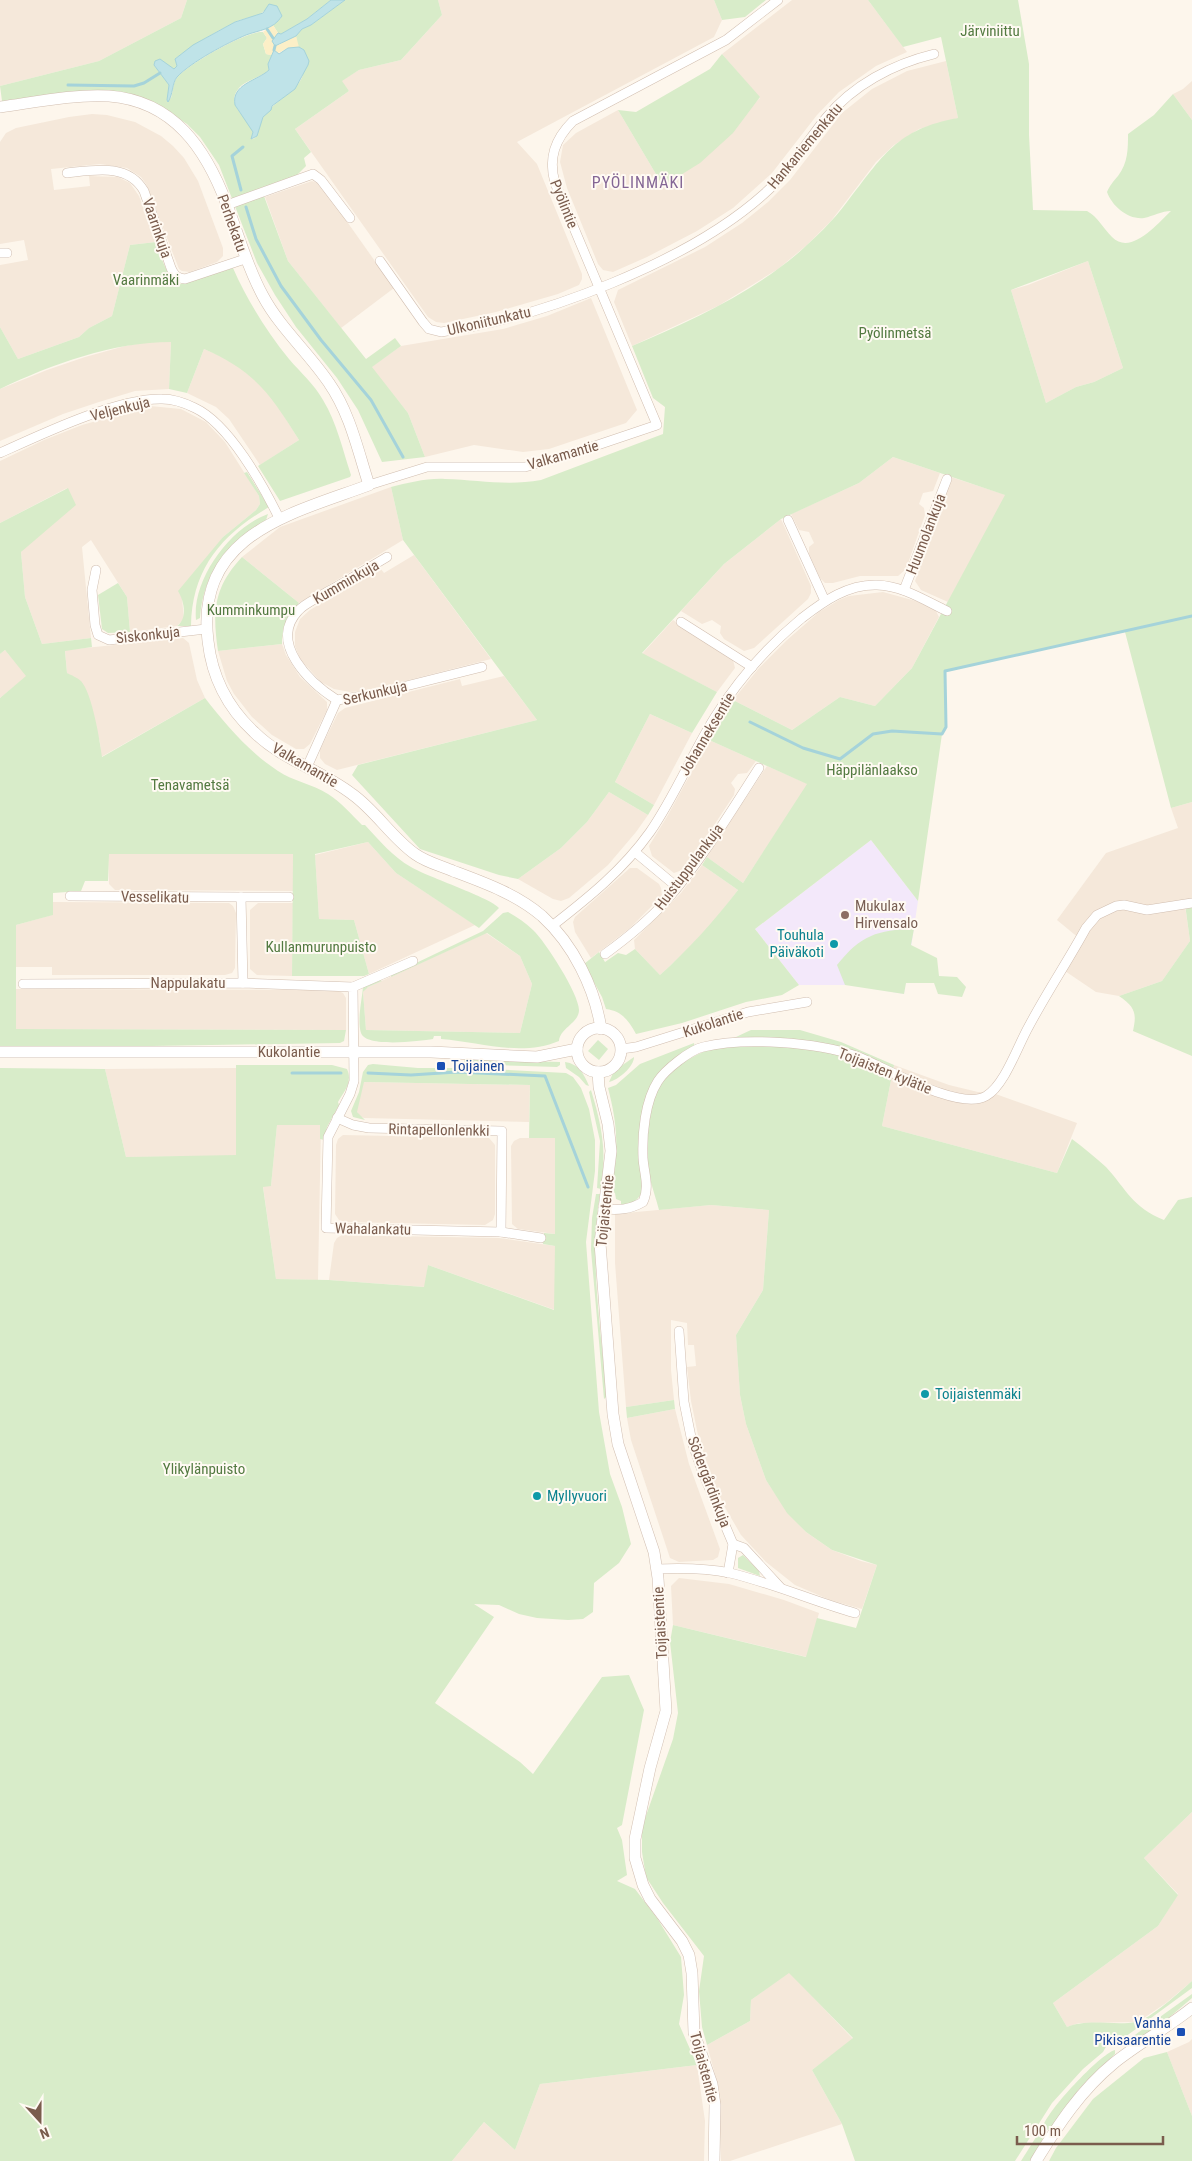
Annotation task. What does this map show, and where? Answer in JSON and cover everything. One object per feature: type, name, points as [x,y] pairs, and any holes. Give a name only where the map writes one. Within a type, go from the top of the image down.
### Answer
[{"type":"street","name":"Pyölintie","points":[[657,425],[555,183],[552,172],[552,155],[559,138],[573,121],[726,40],[778,0]]},
{"type":"street","name":"Hankaniemenkatu","points":[[599,288],[659,261],[724,225],[764,194],[781,178],[828,116],[859,87],[888,70],[934,54]]},
{"type":"street","name":"Perhekatu","points":[[0,106],[97,96],[127,100],[150,108],[171,120],[193,139],[212,168],[245,259],[264,298],[330,384],[354,436],[370,485]]},
{"type":"street","name":"Vaarinkuja","points":[[67,173],[102,169],[117,171],[133,177],[139,182],[144,191],[171,268],[174,275],[178,277],[186,279],[245,259]]},
{"type":"street","points":[[227,205],[313,174],[321,180],[350,218]]},
{"type":"street","name":"Ulkoniitunkatu","points":[[380,261],[423,322],[430,329],[441,332],[516,316],[599,288]]},
{"type":"street","name":"Veljenkuja","points":[[0,453],[77,420],[116,408],[141,401],[162,399],[174,401],[196,408],[217,423],[233,442],[279,518]]},
{"type":"street","name":"Valkamantie","points":[[601,1029],[589,984],[552,926],[519,898],[416,855],[390,832],[356,796],[334,781],[278,752],[256,734],[236,713],[218,683],[212,665],[206,629],[211,592],[218,572],[232,551],[246,539],[279,518],[370,485],[427,467],[525,467],[584,450],[657,425]]},
{"type":"street","name":"Huumolankuja","points":[[904,590],[947,479]]},
{"type":"street","points":[[788,520],[825,601]]},
{"type":"street","name":"Kumminkuja","points":[[337,700],[319,687],[295,661],[288,640],[291,621],[303,607],[387,558]]},
{"type":"street","name":"Siskonkuja","points":[[96,570],[92,590],[95,625],[98,636],[101,638],[109,640],[206,629]]},
{"type":"street","name":"Johanneksentie","points":[[552,926],[597,890],[635,852],[665,808],[714,718],[736,686],[790,628],[825,601],[838,594],[864,586],[875,585],[904,590],[947,611]]},
{"type":"street","points":[[681,622],[752,667]]},
{"type":"street","name":"Serkunkuja","points":[[307,767],[337,700],[370,695],[482,667]]},
{"type":"street","name":"Huistuppulankuja","points":[[606,954],[651,916],[677,887],[699,858],[758,768]]},
{"type":"street","points":[[635,852],[677,887]]},
{"type":"street","name":"Vesselikatu","points":[[70,896],[289,897]]},
{"type":"street","points":[[241,897],[242,983]]},
{"type":"street","name":"Toijaisten kylätie","points":[[603,1209],[631,1209],[643,1202],[648,1188],[643,1160],[643,1141],[648,1104],[658,1080],[680,1059],[700,1048],[731,1042],[823,1047],[855,1056],[949,1096],[977,1100],[988,1094],[1000,1081],[1033,1017],[1086,928],[1097,915],[1109,908],[1124,905],[1146,910],[1188,904]]},
{"type":"street","name":"Nappulakatu","points":[[23,984],[242,983],[353,987],[413,961]]},
{"type":"street","points":[[353,987],[354,1052]]},
{"type":"street","name":"Kukolantie","points":[[621,1050],[748,1012],[807,1002]]},
{"type":"street","points":[[601,1029],[615,1035],[621,1050],[618,1061],[614,1066],[598,1072],[589,1070],[581,1063],[577,1048],[585,1034],[601,1029]]},
{"type":"street","name":"Kukolantie","points":[[0,1052],[431,1052],[537,1057],[562,1053],[577,1048]]},
{"type":"street","name":"Wahalankatu","points":[[354,1052],[354,1081],[352,1090],[328,1137],[326,1228],[501,1232],[541,1238]]},
{"type":"street","name":"Toijaistentie","points":[[598,1072],[611,1151],[600,1231],[613,1414],[618,1444],[651,1540],[657,1569],[666,1711],[650,1768],[635,1839],[635,1858],[646,1892],[682,1941],[689,1956],[692,1973],[694,2033],[712,2084],[715,2105],[714,2161]]},
{"type":"street","name":"Rintapellonlenkki","points":[[337,1118],[354,1125],[369,1128],[502,1131],[501,1232]]},
{"type":"street","name":"Södergårdinkuja","points":[[679,1331],[683,1394],[692,1442],[706,1481],[733,1544],[728,1573]]},
{"type":"street","points":[[733,1544],[744,1548],[780,1587]]},
{"type":"street","points":[[657,1569],[680,1568],[728,1573],[780,1587],[814,1601],[854,1613]]},
{"type":"street","points":[[1036,2161],[1059,2124],[1098,2078],[1127,2053],[1169,2026],[1192,2008]]},
{"type":"shaded area","points":[[0,0],[187,0],[181,18],[99,61],[0,86]]},
{"type":"shaded area","points":[[438,0],[714,0],[722,20],[714,37],[517,142],[537,164],[582,274],[579,285],[558,294],[496,312],[444,323],[436,322],[428,317],[295,129],[349,91],[341,81],[359,70],[401,60],[442,15]]},
{"type":"shaded area","points":[[792,0],[868,0],[907,52],[876,66],[839,92],[817,115],[772,173],[733,208],[697,231],[647,257],[613,272],[603,270],[598,264],[567,188],[560,162],[563,145],[576,133],[618,110],[663,186],[760,98],[722,54]]},
{"type":"shaded area","points":[[946,61],[958,118],[919,129],[894,145],[876,162],[831,221],[807,245],[778,269],[718,306],[632,346],[614,302],[618,290],[705,247],[742,223],[768,202],[790,180],[842,113],[872,89],[907,71]]},
{"type":"shaded area","points":[[1192,81],[1192,120],[1173,94],[1183,89]]},
{"type":"shaded area","points":[[92,114],[107,115],[135,122],[161,136],[173,146],[184,158],[198,181],[223,248],[223,256],[217,262],[190,272],[179,269],[146,184],[141,177],[127,168],[100,164],[51,169],[54,190],[90,186],[89,176],[118,177],[130,183],[139,196],[156,242],[130,245],[112,316],[89,328],[79,337],[18,359],[0,327],[0,265],[28,260],[24,240],[0,244],[0,142],[6,133],[16,128]]},
{"type":"shaded area","points":[[312,181],[321,185],[394,288],[341,328],[288,261],[265,197]]},
{"type":"shaded area","points":[[1088,261],[1123,368],[1094,382],[1076,387],[1046,403],[1011,290]]},
{"type":"shaded area","points":[[591,298],[637,410],[626,423],[549,449],[523,452],[474,445],[425,457],[408,413],[371,367],[401,346],[503,329],[547,316]]},
{"type":"shaded area","points":[[148,342],[171,342],[169,389],[135,391],[99,402],[63,414],[0,441],[0,389],[85,357]]},
{"type":"shaded area","points":[[204,349],[225,358],[245,370],[261,385],[276,403],[299,440],[260,465],[229,419],[216,407],[187,393]]},
{"type":"shaded area","points":[[150,406],[181,409],[206,422],[225,442],[259,496],[260,504],[256,510],[223,537],[182,598],[184,619],[177,626],[130,632],[127,597],[91,540],[82,547],[91,638],[42,644],[25,597],[21,552],[67,488],[0,523],[0,461],[44,440],[82,425]]},
{"type":"shaded area","points":[[893,457],[940,473],[933,491],[923,493],[919,504],[924,508],[925,515],[906,569],[898,576],[860,576],[833,583],[825,583],[820,578],[809,554],[809,547],[814,543],[809,532],[799,530],[791,514],[859,483]]},
{"type":"shaded area","points":[[951,477],[1006,495],[948,602],[921,590],[915,581]]},
{"type":"shaded area","points":[[391,487],[403,540],[299,603],[242,557],[280,527]]},
{"type":"shaded area","points":[[781,519],[811,586],[811,593],[808,599],[754,648],[744,651],[724,639],[720,633],[721,626],[712,620],[702,624],[681,611],[724,564]]},
{"type":"shaded area","points":[[414,555],[491,659],[366,691],[350,692],[334,689],[321,682],[300,659],[295,646],[295,632],[300,619],[310,610],[380,568],[384,573]]},
{"type":"shaded area","points":[[883,592],[916,601],[935,609],[939,617],[912,668],[875,706],[840,697],[792,730],[733,700],[759,668],[819,612],[849,596]]},
{"type":"shaded area","points":[[673,620],[733,660],[735,668],[717,692],[642,654]]},
{"type":"shaded area","points":[[183,638],[189,643],[197,680],[205,698],[101,757],[100,742],[81,682],[67,673],[65,650]]},
{"type":"shaded area","points":[[282,644],[286,655],[300,677],[327,702],[327,710],[310,744],[304,749],[296,749],[272,735],[252,717],[234,694],[227,681],[218,651]]},
{"type":"shaded area","points":[[5,650],[27,676],[0,698],[0,654]]},
{"type":"shaded area","points":[[504,676],[537,720],[337,770],[325,764],[320,758],[320,750],[338,713],[345,708],[460,679],[462,686]]},
{"type":"shaded area","points":[[650,714],[692,733],[654,805],[615,782]]},
{"type":"shaded area","points":[[709,740],[756,761],[747,773],[738,774],[731,783],[735,789],[734,795],[685,869],[674,873],[652,856],[649,846]]},
{"type":"shaded area","points":[[767,766],[808,784],[743,883],[707,857]]},
{"type":"shaded area","points":[[609,792],[648,815],[608,865],[569,898],[561,901],[553,899],[518,879],[561,848],[587,822]]},
{"type":"shaded area","points":[[1192,802],[1192,903],[1185,905],[1190,941],[1162,981],[1119,996],[1096,992],[1062,969],[1080,939],[1057,920],[1106,853],[1178,828],[1171,808]]},
{"type":"shaded area","name":"Mukulax Hirvensalo","points":[[871,840],[918,901],[904,994],[852,985],[799,985],[755,929]]},
{"type":"shaded area","points":[[368,842],[396,873],[475,925],[369,974],[354,920],[319,919],[315,855]]},
{"type":"shaded area","points":[[108,854],[293,854],[293,891],[115,890],[109,884]]},
{"type":"shaded area","points":[[702,865],[738,890],[714,921],[660,975],[635,949],[634,940],[681,893]]},
{"type":"shaded area","points":[[630,868],[637,868],[659,884],[662,896],[630,928],[591,958],[575,932],[573,922],[575,917]]},
{"type":"shaded area","points":[[53,902],[229,903],[233,906],[236,913],[235,968],[232,973],[225,975],[52,975],[52,967],[16,967],[16,925],[52,915]]},
{"type":"shaded area","points":[[258,903],[293,903],[292,976],[257,975],[250,969],[250,910]]},
{"type":"shaded area","points":[[486,933],[520,956],[532,984],[520,1033],[366,1030],[363,992],[366,988]]},
{"type":"shaded area","points":[[16,989],[336,990],[343,993],[346,998],[346,1030],[16,1029]]},
{"type":"shaded area","points":[[894,1065],[949,1085],[978,1092],[990,1092],[1077,1123],[1057,1173],[882,1126]]},
{"type":"shaded area","points":[[236,1068],[236,1156],[126,1157],[105,1069]]},
{"type":"shaded area","points":[[363,1082],[530,1085],[529,1122],[364,1118],[359,1116],[356,1110]]},
{"type":"shaded area","points":[[277,1125],[321,1125],[318,1280],[276,1279],[263,1186],[271,1186]]},
{"type":"shaded area","points":[[343,1135],[489,1138],[495,1145],[495,1214],[493,1220],[485,1225],[345,1222],[339,1220],[335,1214],[336,1145],[338,1139]]},
{"type":"shaded area","points":[[520,1138],[555,1138],[555,1234],[518,1229],[512,1224],[511,1146],[514,1141]]},
{"type":"shaded area","points":[[711,1205],[769,1210],[763,1290],[736,1335],[740,1395],[746,1424],[766,1480],[788,1513],[806,1532],[832,1550],[877,1565],[862,1609],[830,1600],[795,1585],[766,1562],[741,1535],[723,1504],[709,1470],[698,1435],[687,1367],[696,1366],[694,1345],[688,1345],[687,1323],[671,1320],[671,1370],[674,1400],[626,1407],[615,1263],[615,1214]]},
{"type":"shaded area","points":[[342,1235],[499,1238],[555,1246],[555,1310],[428,1265],[425,1287],[329,1280],[334,1243]]},
{"type":"shaded area","points":[[675,1409],[689,1464],[720,1549],[718,1557],[713,1560],[679,1562],[670,1558],[631,1440],[627,1418]]},
{"type":"shaded area","points":[[679,1578],[729,1584],[784,1600],[819,1613],[807,1657],[673,1625],[671,1586]]},
{"type":"shaded area","points":[[1192,1812],[1192,1981],[1166,2003],[1138,2022],[1079,2023],[1067,2027],[1053,2003],[1158,1926],[1178,1894],[1144,1858]]},
{"type":"shaded area","points":[[789,1972],[853,2039],[812,2070],[842,2124],[730,2161],[721,2161],[719,2089],[707,2045],[750,2021],[751,2000]]},
{"type":"shaded area","points":[[1192,2039],[1192,2116],[1167,2052]]},
{"type":"shaded area","points":[[697,2065],[705,2121],[704,2161],[452,2161],[484,2122],[515,2150],[540,2084]]},
{"type":"green space","points":[[187,0],[331,0],[307,19],[281,34],[278,33],[273,25],[281,18],[264,11],[258,15],[235,22],[197,44],[175,59],[177,66],[174,69],[155,61],[154,65],[169,85],[167,100],[171,98],[174,83],[181,73],[203,58],[231,43],[255,33],[263,32],[267,38],[263,44],[266,54],[272,55],[268,64],[269,70],[242,85],[235,94],[234,100],[239,111],[251,127],[253,132],[252,139],[255,138],[268,111],[292,91],[301,80],[303,64],[296,36],[302,29],[311,25],[345,0],[438,0],[442,15],[401,60],[359,70],[342,81],[349,91],[295,129],[311,152],[304,158],[306,166],[297,175],[261,188],[288,261],[366,359],[395,338],[401,346],[372,367],[408,413],[425,457],[382,462],[358,410],[337,378],[296,327],[275,295],[257,263],[219,165],[200,137],[187,124],[150,100],[108,90],[2,101],[0,86],[99,61],[181,18]]},
{"type":"green space","points":[[714,0],[766,0],[745,17],[722,20]]},
{"type":"green space","points":[[868,0],[1018,0],[1029,64],[1029,135],[1033,210],[1087,211],[1119,242],[1135,241],[1151,230],[1171,211],[1144,218],[1132,217],[1121,211],[1109,197],[1107,192],[1110,185],[1126,161],[1128,134],[1154,115],[1173,94],[1192,120],[1192,802],[1171,808],[1125,632],[945,671],[946,727],[942,734],[918,901],[871,840],[755,929],[799,985],[782,995],[746,1002],[682,1023],[636,1034],[621,1014],[606,1009],[602,997],[584,964],[599,952],[605,962],[618,953],[626,955],[635,949],[660,975],[701,934],[738,890],[702,865],[707,857],[743,883],[807,784],[709,740],[733,700],[792,730],[840,697],[875,706],[912,668],[1005,495],[893,457],[859,483],[781,519],[724,564],[642,653],[717,692],[692,733],[650,714],[615,782],[654,805],[648,815],[609,792],[587,822],[561,848],[518,879],[499,875],[420,849],[352,775],[358,765],[537,720],[403,540],[391,487],[438,479],[505,483],[541,480],[663,434],[665,407],[653,398],[632,346],[739,295],[778,269],[830,223],[871,171],[893,147],[905,137],[920,129],[958,118],[941,37],[903,47]],"holes":[[[1088,261],[1123,368],[1094,382],[1076,387],[1046,403],[1011,290]]]},
{"type":"green space","points":[[722,54],[760,97],[733,133],[700,163],[663,186],[618,110],[636,112],[710,69]]},
{"type":"green space","name":"Vaarinmäki","points":[[156,242],[168,271],[175,281],[180,284],[233,268],[265,327],[323,400],[336,428],[351,475],[350,477],[280,501],[258,466],[299,440],[280,410],[260,386],[236,366],[204,349],[187,393],[169,389],[171,342],[127,346],[83,356],[41,371],[0,389],[0,327],[18,359],[79,337],[89,328],[112,316],[130,245]]},
{"type":"green space","points":[[247,472],[269,507],[237,529],[212,556],[203,571],[197,587],[191,626],[177,626],[183,619],[184,614],[182,600],[178,591],[223,537],[256,510],[260,504],[259,496],[244,473]]},
{"type":"green space","name":"Tenavametsä","points":[[68,488],[76,505],[21,552],[25,597],[42,644],[91,638],[92,647],[65,651],[67,673],[81,681],[89,696],[102,757],[205,698],[230,728],[267,764],[333,797],[404,863],[484,899],[499,908],[479,928],[396,873],[368,842],[315,854],[319,919],[354,920],[369,974],[364,976],[292,976],[293,854],[109,854],[108,881],[85,881],[81,891],[53,893],[53,915],[16,925],[16,1029],[346,1030],[344,1041],[340,1043],[0,1047],[0,698],[26,676],[5,650],[0,654],[0,523]]},
{"type":"green space","points":[[268,514],[266,520],[240,539],[220,560],[212,572],[207,586],[202,601],[200,618],[196,620],[196,604],[200,588],[216,557],[240,531]]},
{"type":"green space","name":"Kumminkumpu","points":[[242,557],[299,603],[291,612],[286,622],[282,644],[218,651],[215,624],[217,600],[226,579]]},
{"type":"green space","points":[[118,583],[127,597],[130,632],[108,633],[102,629],[98,595]]},
{"type":"green space","points":[[1192,903],[1192,1056],[1133,1031],[1134,1011],[1119,996],[1162,981],[1190,941],[1185,904]]},
{"type":"green space","points":[[508,912],[533,930],[538,936],[553,956],[578,1002],[578,1015],[560,1036],[559,1041],[545,1046],[515,1048],[441,1039],[441,1036],[434,1036],[433,1039],[394,1042],[373,1041],[365,1038],[360,1028],[363,987],[380,980],[382,981],[368,987],[363,992],[366,1030],[520,1033],[532,984],[520,956],[487,933],[391,977],[391,975],[483,931],[503,913]]},
{"type":"green space","points":[[914,929],[911,945],[937,958],[939,976],[957,977],[966,987],[962,997],[938,994],[934,983],[906,983],[904,994],[845,985],[837,965],[854,947],[871,936],[880,933]]},
{"type":"green space","points":[[751,1030],[800,1030],[841,1042],[894,1065],[882,1126],[1057,1173],[1072,1139],[1106,1167],[1137,1204],[1153,1215],[1164,1220],[1178,1200],[1192,1197],[1192,1812],[1144,1858],[1178,1895],[1158,1926],[1053,2003],[1067,2027],[1084,2023],[1128,2023],[1142,2020],[1149,2016],[1192,1981],[1192,1988],[1125,2037],[1107,2045],[1103,2052],[1083,2069],[1052,2103],[1015,2161],[855,2161],[842,2124],[812,2070],[853,2038],[789,1973],[751,2000],[750,2021],[707,2045],[702,2027],[699,1991],[704,1956],[663,1903],[646,1877],[642,1852],[642,1827],[673,1739],[678,1713],[670,1642],[673,1625],[806,1657],[817,1618],[856,1628],[877,1565],[832,1550],[806,1532],[787,1513],[766,1480],[746,1424],[740,1395],[736,1335],[763,1290],[769,1210],[711,1205],[659,1210],[650,1178],[647,1149],[648,1135],[652,1106],[662,1082],[669,1073],[685,1061]]},
{"type":"green space","points":[[598,1040],[608,1049],[599,1060],[588,1051]]},
{"type":"green space","points":[[694,1043],[695,1049],[651,1086],[643,1189],[635,1201],[621,1206],[621,1201],[616,1199],[615,1193],[611,1190],[616,1139],[614,1115],[608,1088],[616,1085],[640,1064]]},
{"type":"green space","points":[[634,1057],[631,1065],[625,1072],[617,1079],[609,1082],[614,1071]]},
{"type":"green space","points":[[464,1059],[560,1062],[560,1065],[557,1067],[464,1064]]},
{"type":"green space","points":[[565,1062],[574,1065],[580,1070],[589,1086],[566,1068]]},
{"type":"green space","name":"Ylikylänpuisto","points":[[236,1065],[332,1065],[347,1069],[349,1074],[348,1083],[327,1127],[324,1140],[320,1139],[320,1125],[277,1125],[271,1186],[263,1187],[276,1279],[329,1280],[424,1287],[428,1265],[554,1310],[555,1246],[543,1244],[544,1233],[555,1234],[555,1138],[529,1138],[530,1085],[364,1082],[357,1112],[365,1120],[353,1117],[351,1111],[359,1092],[363,1072],[368,1065],[418,1068],[473,1068],[566,1073],[573,1077],[581,1088],[589,1109],[595,1140],[595,1171],[586,1242],[599,1412],[610,1474],[622,1507],[631,1544],[619,1563],[594,1583],[593,1612],[583,1619],[537,1618],[519,1614],[499,1605],[474,1604],[494,1617],[435,1703],[520,1762],[533,1774],[602,1677],[629,1675],[644,1710],[622,1825],[617,1828],[622,1840],[627,1875],[617,1881],[635,1889],[657,1918],[681,1957],[684,1995],[679,2024],[697,2065],[540,2084],[515,2150],[484,2122],[452,2161],[0,2161],[0,1068],[105,1069],[126,1157],[236,1155]]},
{"type":"green space","points":[[591,1090],[602,1139],[604,1163],[601,1189],[597,1188],[600,1141],[589,1092]]},
{"type":"green space","points":[[596,1194],[600,1194],[597,1219],[596,1269],[607,1396],[604,1399],[591,1250],[592,1218]]},
{"type":"green space","points":[[674,1400],[675,1409],[627,1418],[626,1407]]},
{"type":"green space","points":[[743,1555],[759,1571],[760,1576],[738,1568],[738,1558]]},
{"type":"green space","points":[[1192,1994],[1192,1998],[1165,2021],[1128,2046],[1123,2046],[1125,2042]]},
{"type":"green space","points":[[1115,2050],[1115,2054],[1079,2089],[1050,2129],[1047,2130],[1043,2127],[1053,2109],[1074,2084],[1098,2062]]},
{"type":"green space","points":[[1167,2052],[1192,2116],[1192,2161],[1049,2161],[1056,2148],[1093,2099],[1144,2058]]},
{"type":"green space","points":[[1038,2134],[1043,2139],[1030,2161],[1021,2161]]},
{"type":"sand","points":[[273,25],[278,33],[272,41],[279,45],[292,36],[296,36],[299,47],[286,49],[274,55],[266,54],[263,44],[267,38],[263,32]]},
{"type":"water","points":[[331,0],[345,0],[311,25],[302,29],[296,36],[275,46],[272,41],[278,33],[281,34],[307,19]]},
{"type":"water","points":[[269,4],[277,6],[282,16],[278,21],[266,29],[229,43],[191,65],[175,80],[168,102],[169,85],[154,65],[155,61],[160,59],[174,69],[177,66],[175,59],[193,45],[235,22],[263,13]]},
{"type":"water","points":[[299,47],[304,50],[309,61],[308,65],[295,89],[272,106],[271,110],[263,117],[257,136],[251,139],[253,132],[235,105],[237,92],[269,70],[268,64],[274,50],[279,54],[288,48]]},
{"type":"waterway","points":[[267,29],[273,38]]},
{"type":"waterway","points":[[274,50],[275,46]]},
{"type":"waterway","points":[[68,85],[134,86],[144,83],[160,73]]},
{"type":"waterway","points":[[241,190],[232,156],[243,147]]},
{"type":"waterway","points":[[246,207],[256,239],[281,286],[321,340],[371,400],[403,457]]},
{"type":"waterway","points":[[750,722],[803,748],[840,759],[873,734],[892,731],[942,734],[946,727],[945,671],[1192,616]]},
{"type":"waterway","points":[[368,1073],[411,1075],[457,1072],[545,1076],[588,1187]]},
{"type":"waterway","points":[[292,1073],[341,1073]]},
{"type":"place","name":"Mukulax Hirvensalo","points":[[845,915]]},
{"type":"place","name":"Touhula Päiväkoti","points":[[834,944]]},
{"type":"place","name":"Toijainen","points":[[441,1066]]},
{"type":"place","name":"Toijaistenmäki","points":[[925,1394]]},
{"type":"place","name":"Myllyvuori","points":[[537,1496]]},
{"type":"place","name":"Vanha Pikisaarentie","points":[[1181,2032]]},
{"type":"district","name":"PYÖLINMÄKI","points":[[638,182]]},
{"type":"park label","name":"Järviniittu","points":[[990,31]]},
{"type":"park label","name":"Pyölinmetsä","points":[[895,333]]},
{"type":"park label","name":"Häppilänlaakso","points":[[872,770]]},
{"type":"park label","name":"Kullanmurunpuisto","points":[[321,947]]}]
